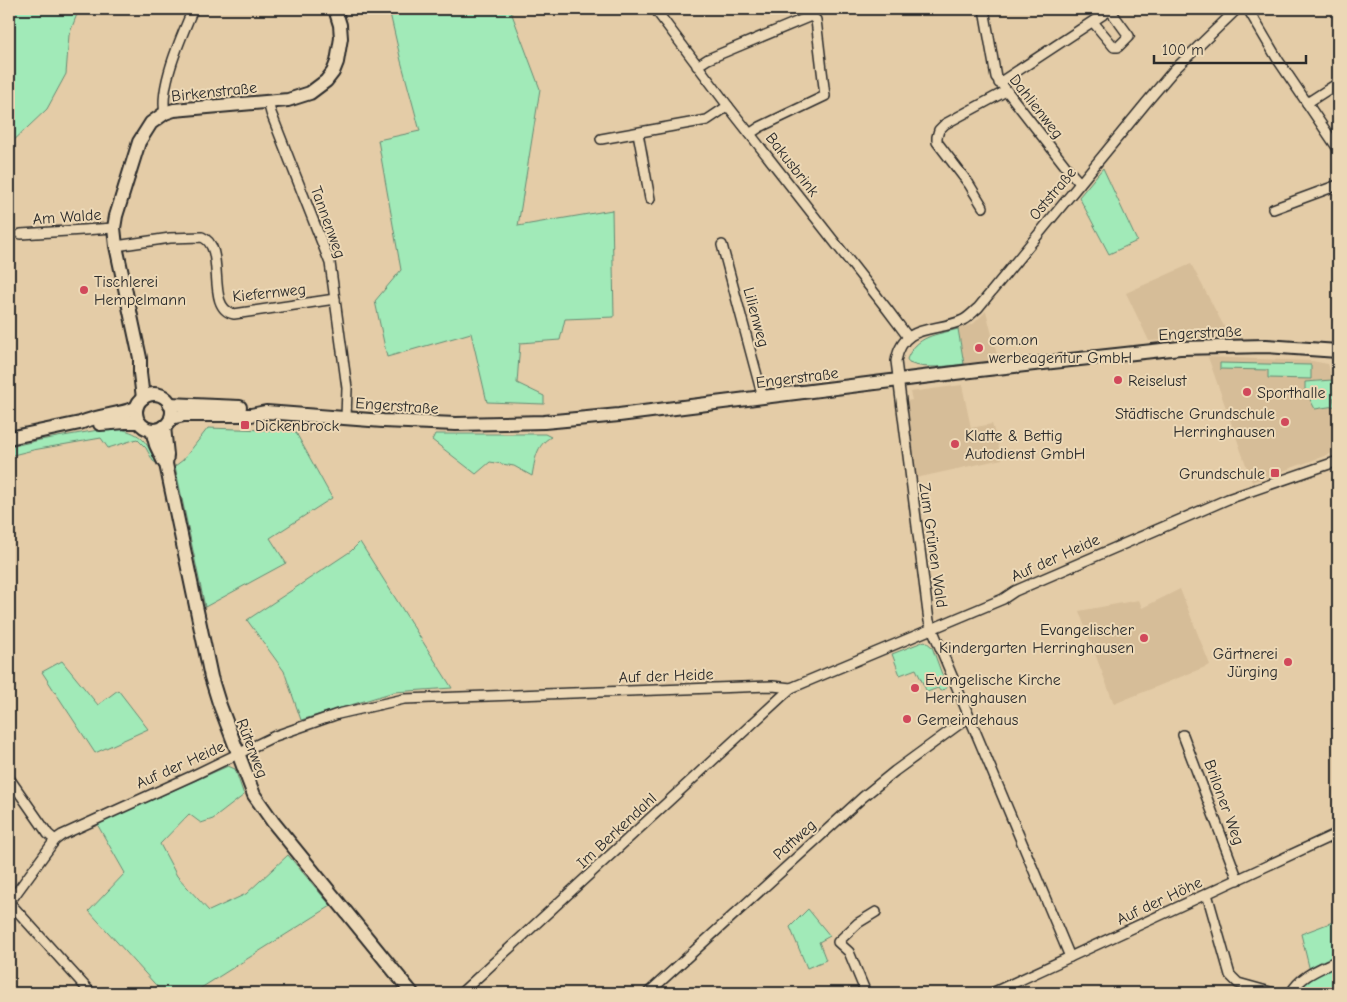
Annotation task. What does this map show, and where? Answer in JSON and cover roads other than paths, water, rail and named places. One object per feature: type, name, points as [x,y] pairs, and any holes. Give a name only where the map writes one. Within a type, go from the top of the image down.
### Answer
[{"type":"main road","name":"Birkenstraße","points":[[140,403],[140,358],[116,246],[114,228],[139,142],[151,123],[165,113],[191,108],[288,100],[310,93],[326,81],[333,72],[340,52],[340,25],[335,9]]},
{"type":"main road","name":"Engerstraße","points":[[162,425],[184,415],[251,414],[259,412],[456,424],[544,422],[763,398],[1098,356],[1190,348],[1266,346],[1338,351]]},
{"type":"main road","name":"Birkenstraße","points":[[140,358],[157,395]]},
{"type":"main road","points":[[9,438],[123,412],[150,395],[157,395],[166,399],[171,408],[162,425],[144,428],[136,418],[140,403]]},
{"type":"main road","name":"Engerstraße","points":[[169,404],[233,406],[251,408],[259,412]]},
{"type":"main road","points":[[80,423],[92,425],[138,422]]},
{"type":"main road","name":"Rüterweg","points":[[162,425],[156,445],[166,464],[211,677],[254,795],[262,808],[412,993]]},
{"type":"street","points":[[165,113],[164,94],[174,60],[193,9]]},
{"type":"street","name":"Bakusbrink","points":[[655,9],[697,66],[908,337]]},
{"type":"street","name":"Dahlienweg","points":[[984,9],[996,77],[999,83],[1080,183]]},
{"type":"street","name":"Oststraße","points":[[908,337],[926,329],[961,321],[972,313],[1174,70],[1237,9]]},
{"type":"street","points":[[1248,9],[1307,104],[1338,149]]},
{"type":"street","points":[[697,66],[708,59],[811,16],[813,17],[817,23],[825,96],[750,133]]},
{"type":"street","points":[[999,83],[1093,22]]},
{"type":"street","points":[[1307,104],[1338,83]]},
{"type":"street","points":[[983,207],[969,184],[940,147],[937,136],[939,130],[945,124],[1006,91]]},
{"type":"street","name":"Tannenweg","points":[[268,102],[330,263],[347,388],[346,418]]},
{"type":"street","points":[[601,139],[707,120],[728,106]]},
{"type":"street","points":[[638,133],[650,199]]},
{"type":"street","points":[[1273,209],[1338,186]]},
{"type":"street","name":"Am Walde","points":[[21,234],[114,228]]},
{"type":"street","name":"Kiefernweg","points":[[116,246],[170,238],[202,237],[206,239],[212,247],[221,305],[229,313],[234,314],[335,299]]},
{"type":"street","name":"Lilienweg","points":[[722,245],[763,398]]},
{"type":"street","points":[[897,381],[897,353],[908,337]]},
{"type":"street","name":"Zum Grünen Wald","points":[[897,381],[932,629],[1070,957]]},
{"type":"street","name":"Auf der Heide","points":[[9,902],[55,840],[62,835],[275,736],[307,724],[404,698],[773,686],[791,688],[1003,599],[1015,590],[1187,516],[1259,487],[1338,461]]},
{"type":"street","name":"Im Berkendahl","points":[[461,993],[791,688]]},
{"type":"street","name":"Pattweg","points":[[648,993],[863,797],[969,717]]},
{"type":"street","name":"Briloner Weg","points":[[1183,735],[1238,880]]},
{"type":"street","points":[[9,778],[48,834],[55,840]]},
{"type":"street","name":"Auf der Höhe","points":[[992,993],[1338,833]]},
{"type":"street","points":[[1207,894],[1230,975],[1238,983],[1274,993]]},
{"type":"street","points":[[9,902],[91,993]]},
{"type":"street","points":[[866,993],[849,952],[838,942],[858,923],[876,912]]},
{"type":"street","points":[[1291,993],[1304,977],[1338,960]]},
{"type":"place","name":"Tischlerei Hempelmann","points":[[84,290]]},
{"type":"place","name":"com.on werbeagentur GmbH","points":[[979,348]]},
{"type":"place","name":"Reiselust","points":[[1118,380]]},
{"type":"place","name":"Sporthalle","points":[[1247,392]]},
{"type":"place","name":"Städtische Grundschule Herringhausen","points":[[1285,422]]},
{"type":"place","name":"Dickenbrock","points":[[245,425]]},
{"type":"place","name":"Klatte & Bettig Autodienst GmbH","points":[[955,444]]},
{"type":"place","name":"Grundschule","points":[[1275,473]]},
{"type":"place","name":"Evangelischer Kindergarten Herringhausen","points":[[1144,638]]},
{"type":"place","name":"Gärtnerei Jürging","points":[[1288,662]]},
{"type":"place","name":"Evangelische Kirche Herringhausen","points":[[915,688]]},
{"type":"place","name":"Gemeindehaus","points":[[907,719]]}]
